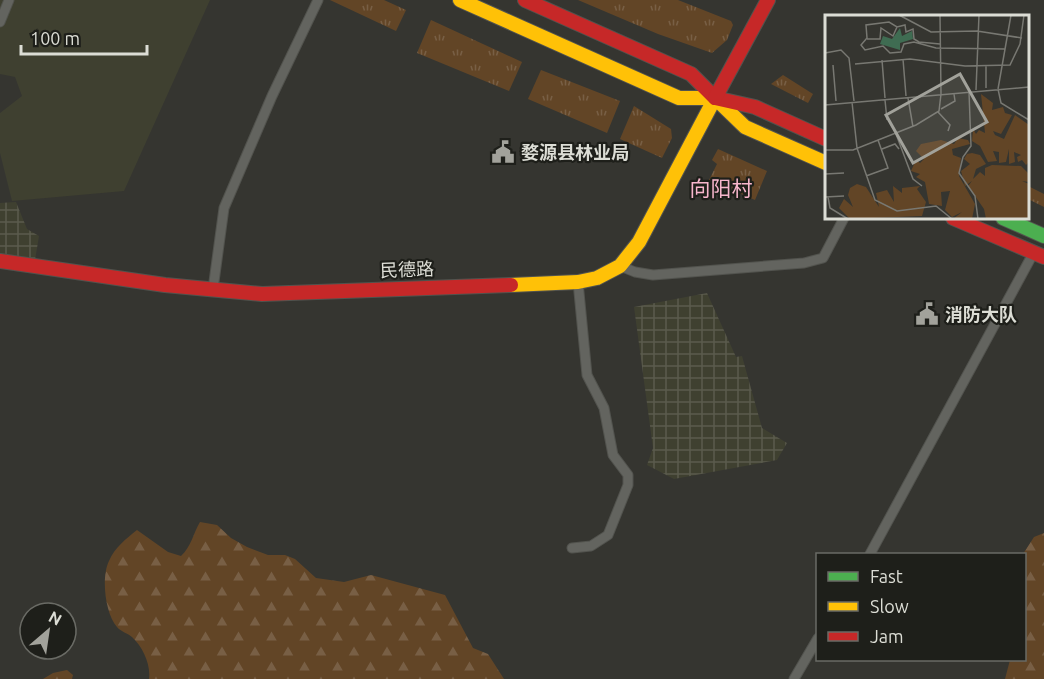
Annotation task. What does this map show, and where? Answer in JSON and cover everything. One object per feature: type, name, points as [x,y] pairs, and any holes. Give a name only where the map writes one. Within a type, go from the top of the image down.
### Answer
[{"type":"main road","points":[[460,0],[679,98],[715,98],[755,107],[825,139]]},
{"type":"main road","points":[[525,0],[691,74],[745,128],[825,163]]},
{"type":"main road","name":"民德路","points":[[0,261],[262,294],[578,282],[597,279],[620,266],[639,242],[768,0]]},
{"type":"main road","points":[[955,219],[1039,254]]},
{"type":"main road","points":[[1006,219],[1044,236]]},
{"type":"street","points":[[0,22],[9,0]]},
{"type":"street","points":[[213,289],[224,208],[272,96],[318,0]]},
{"type":"street","points":[[620,266],[635,272],[653,275],[804,264],[823,258],[843,219]]},
{"type":"street","points":[[871,553],[1039,254]]},
{"type":"street","points":[[572,548],[591,546],[608,535],[628,485],[628,475],[613,455],[604,408],[587,375],[578,282]]},
{"type":"street","points":[[794,679],[816,641]]},
{"type":"shaded area","points":[[0,0],[210,0],[124,191],[12,201],[0,153],[0,113],[22,96],[15,77],[0,74]]},
{"type":"shaded area","points":[[16,202],[27,229],[39,236],[35,260],[0,254],[0,203]]},
{"type":"shaded area","points":[[707,293],[736,357],[742,356],[762,428],[787,443],[777,460],[674,479],[647,465],[653,448],[634,307]]},
{"type":"green space","points":[[330,0],[384,0],[406,10],[396,31]]},
{"type":"green space","points":[[578,0],[678,0],[731,21],[733,25],[727,40],[712,53],[658,34]]},
{"type":"green space","points":[[431,20],[522,62],[509,91],[417,53]]},
{"type":"green space","points":[[541,70],[620,101],[607,133],[528,99]]},
{"type":"green space","points":[[783,75],[813,94],[808,103],[771,84]]},
{"type":"green space","points":[[634,106],[671,129],[672,138],[662,158],[620,139]]},
{"type":"green space","points":[[718,149],[767,171],[755,200],[709,180],[717,164],[712,160]]},
{"type":"green space","points":[[1029,186],[1044,194],[1044,207],[1029,200]]},
{"type":"green space","points":[[200,522],[217,525],[231,538],[247,547],[268,555],[285,555],[295,559],[316,578],[344,582],[371,575],[445,595],[473,648],[488,654],[504,679],[149,679],[149,668],[143,651],[132,637],[120,630],[113,621],[107,604],[105,576],[107,568],[111,556],[118,547],[137,530],[168,552],[181,556],[190,544]]},
{"type":"green space","points":[[1044,533],[1044,679],[1005,679],[1010,661],[1026,661],[1026,553],[1024,553],[1034,537]]},
{"type":"green space","points":[[67,670],[73,675],[72,679],[43,679],[53,673]]},
{"type":"traffic: fast","points":[[1005,219],[1044,236]]},
{"type":"traffic: slow","points":[[460,0],[679,98],[715,98],[745,127],[825,163]]},
{"type":"traffic: slow","points":[[511,285],[578,282],[597,278],[620,266],[639,242],[715,98]]},
{"type":"traffic: jam","points":[[525,0],[691,74],[715,98],[755,107],[825,139]]},
{"type":"traffic: jam","points":[[715,98],[768,0]]},
{"type":"traffic: jam","points":[[955,219],[1044,257]]},
{"type":"traffic: jam","points":[[0,261],[165,285],[262,294],[511,285]]},
{"type":"place","name":"婺源县林业局","points":[[503,152]]},
{"type":"place","name":"消防大队","points":[[927,314]]},
{"type":"district","name":"向阳村","points":[[721,188]]}]
